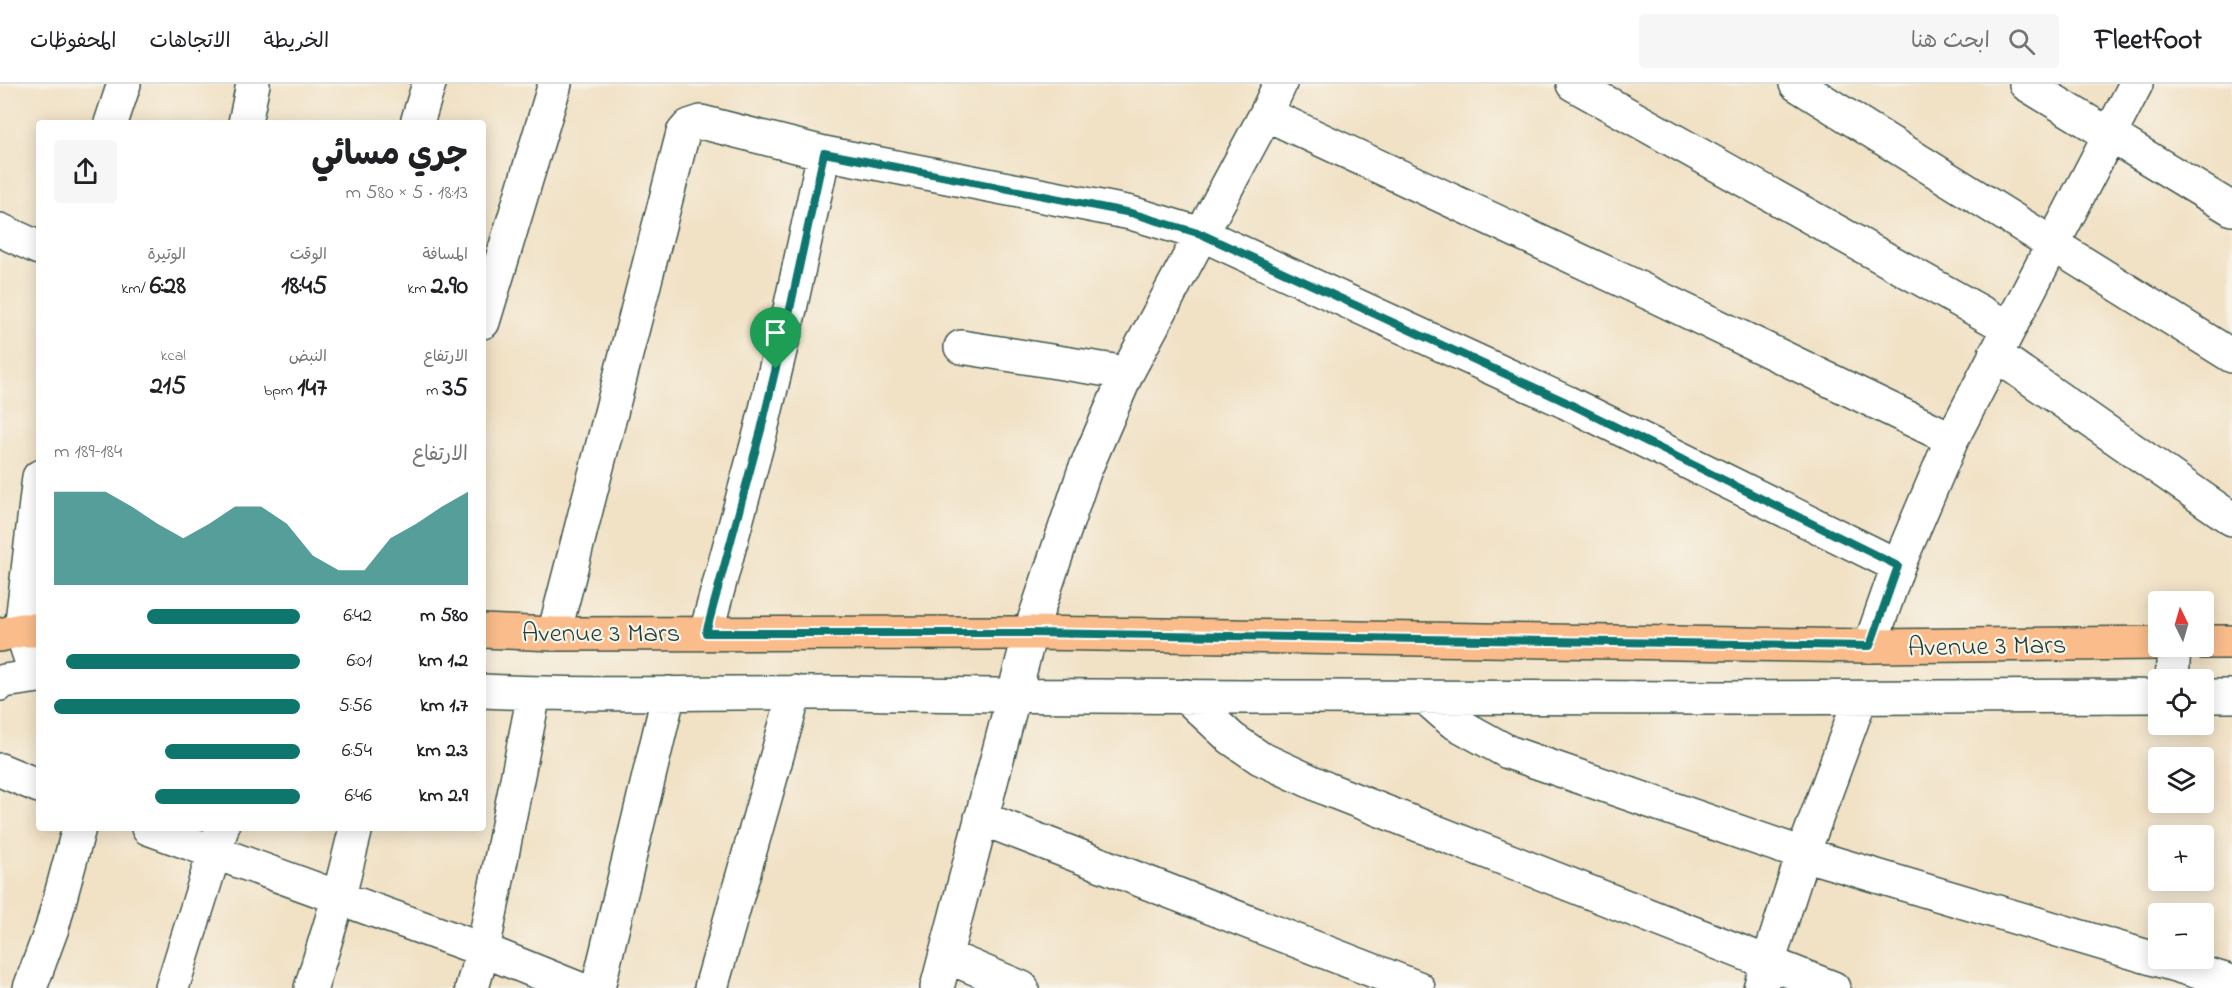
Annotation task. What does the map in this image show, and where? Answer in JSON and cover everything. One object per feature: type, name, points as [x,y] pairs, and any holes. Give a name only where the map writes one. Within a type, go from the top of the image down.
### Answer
[{"type":"main road","name":"Avenue 3 Mars","points":[[486,631],[554,634],[1030,633],[1870,646],[2148,643]]},
{"type":"main road","points":[[2214,642],[2232,642]]},
{"type":"street","points":[[112,120],[122,84]]},
{"type":"street","points":[[246,120],[253,84]]},
{"type":"street","points":[[418,120],[429,84]]},
{"type":"street","points":[[486,312],[555,84]]},
{"type":"street","points":[[1573,84],[2002,341],[2232,519]]},
{"type":"street","points":[[1796,84],[2232,356]]},
{"type":"street","points":[[2026,84],[2232,209]]},
{"type":"street","points":[[1870,646],[1898,566],[1952,440],[2136,84]]},
{"type":"street","points":[[937,988],[1012,696],[1030,633],[1084,472],[1127,373],[1275,92],[1624,281],[1952,440]]},
{"type":"street","points":[[554,634],[683,133],[689,126],[701,122],[824,153],[1131,213],[1201,234],[1566,402],[1898,566]]},
{"type":"street","points":[[706,633],[764,419],[824,153]]},
{"type":"street","points":[[2,236],[36,247]]},
{"type":"street","points":[[961,347],[1127,373]]},
{"type":"street","points":[[36,501],[20,632],[36,672]]},
{"type":"street","points":[[0,684],[4,681],[36,675]]},
{"type":"street","points":[[486,691],[534,694],[795,693],[1426,698],[1860,699],[2148,696]]},
{"type":"street","points":[[598,988],[669,693]]},
{"type":"street","points":[[711,988],[795,693]]},
{"type":"street","points":[[472,988],[483,950],[534,694]]},
{"type":"street","points":[[1186,696],[1231,738],[1260,758],[1327,789],[1764,976],[1833,988]]},
{"type":"street","points":[[2214,696],[2232,696]]},
{"type":"street","points":[[1426,698],[1452,722],[1508,752],[1803,854],[2232,982]]},
{"type":"street","points":[[1764,976],[1803,854],[1860,699]]},
{"type":"street","points":[[0,770],[36,785]]},
{"type":"street","points":[[981,818],[1418,988]]},
{"type":"street","points":[[30,988],[51,928],[78,831]]},
{"type":"street","points":[[165,831],[217,840],[339,896],[577,988]]},
{"type":"street","points":[[311,988],[339,896],[355,831]]},
{"type":"street","points":[[172,988],[217,840]]},
{"type":"street","points":[[946,956],[1022,988]]},
{"type":"route","points":[[824,153],[1131,213],[1201,234],[1566,402],[1898,566],[1870,646],[1030,633],[706,633],[776,369],[824,153]]}]
